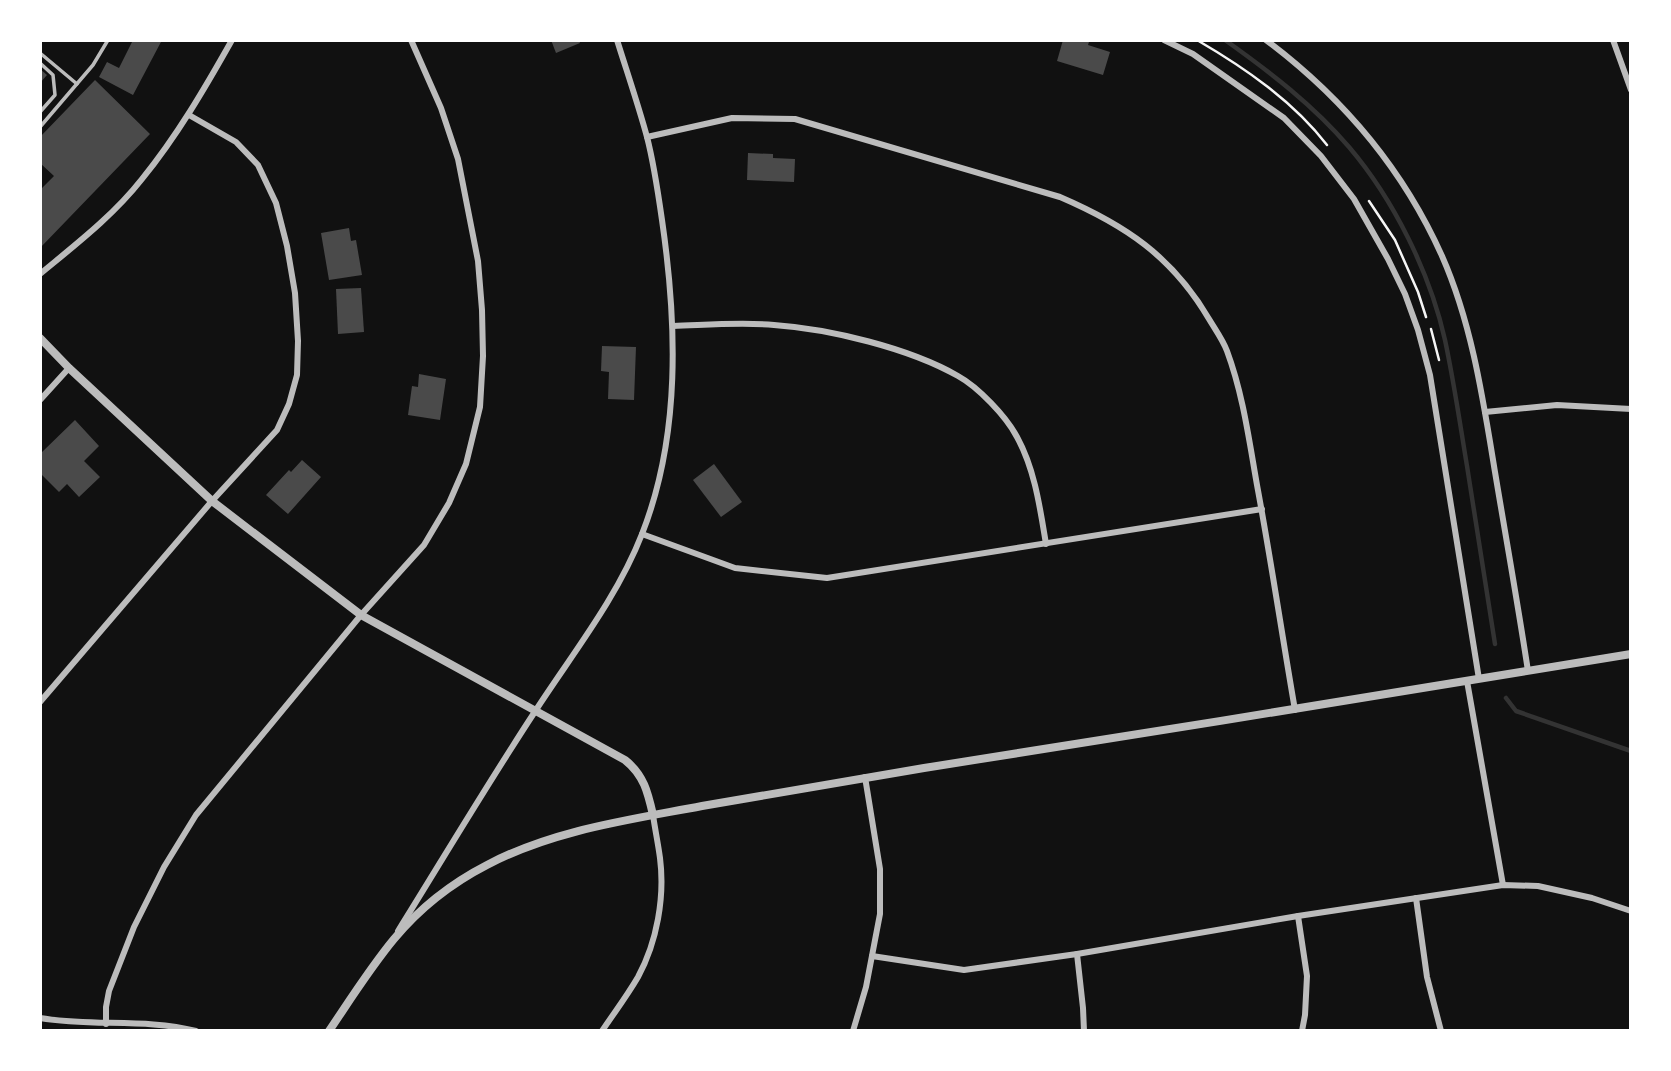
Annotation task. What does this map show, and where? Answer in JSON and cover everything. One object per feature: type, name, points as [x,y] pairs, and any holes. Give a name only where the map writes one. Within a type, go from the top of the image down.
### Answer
[{"type":"street","points":[[40,274],[98,226],[141,181],[189,115],[232,40]]},
{"type":"street","points":[[106,1024],[109,990],[134,927],[164,867],[196,815],[361,615],[424,545],[449,503],[466,464],[481,407],[483,356],[478,261],[458,159],[441,108],[411,40]]},
{"type":"street","points":[[329,1031],[392,941],[535,712],[616,591],[642,534],[655,494],[666,446],[671,385],[673,326],[667,253],[647,137],[617,40]]},
{"type":"street","points":[[1164,40],[1193,54],[1284,118],[1321,156],[1354,199],[1405,293],[1430,375],[1479,679]]},
{"type":"street","points":[[1266,40],[1325,90],[1357,123],[1392,167],[1420,212],[1443,258],[1472,346],[1528,671]]},
{"type":"street","points":[[1613,40],[1631,90]]},
{"type":"street","points":[[40,702],[212,501],[277,430],[289,404],[297,375],[295,293],[276,203],[258,165],[236,142],[189,115]]},
{"type":"street","points":[[647,137],[733,118],[795,119],[1060,197],[1122,227],[1149,247],[1176,273],[1202,307],[1226,348],[1240,392],[1295,710]]},
{"type":"street","points":[[673,326],[771,324],[815,329],[914,356],[959,377],[990,402],[1016,435],[1032,473],[1046,544]]},
{"type":"street","points":[[40,338],[212,501],[361,615],[625,760],[641,776],[650,801],[661,859],[662,901],[649,951],[638,977],[602,1031]]},
{"type":"street","points":[[40,400],[69,368]]},
{"type":"street","points":[[1485,412],[1557,405],[1631,409]]},
{"type":"street","points":[[642,534],[735,568],[827,578],[1262,509]]},
{"type":"street","points":[[392,941],[425,907],[457,884],[519,850],[560,835],[653,815],[865,777],[1631,654]]},
{"type":"street","points":[[1467,681],[1503,885]]},
{"type":"street","points":[[853,1031],[866,988],[880,914],[880,869],[865,777]]},
{"type":"street","points":[[873,956],[964,971],[1298,915],[1503,885],[1538,886],[1592,898],[1631,911]]},
{"type":"street","points":[[1416,898],[1427,977],[1441,1031]]},
{"type":"street","points":[[1298,915],[1307,976],[1302,1031]]},
{"type":"street","points":[[1077,954],[1084,1031]]},
{"type":"street","points":[[40,1018],[106,1024],[158,1024],[196,1031]]},
{"type":"lane","points":[[40,127],[93,65],[108,40]]},
{"type":"lane","points":[[40,53],[77,84]]},
{"type":"lane","points":[[40,63],[53,75],[55,95],[40,112]]},
{"type":"path","points":[[1197,40],[1276,93],[1314,129],[1329,148]]},
{"type":"path","points":[[1366,197],[1395,240],[1413,282],[1439,363]]},
{"type":"building","points":[[133,40],[162,40],[133,95],[99,77],[107,62],[119,68]]},
{"type":"building","points":[[551,40],[579,40],[580,43],[556,53]]},
{"type":"building","points":[[1063,40],[1083,40],[1089,42],[1088,45],[1110,52],[1103,75],[1057,61]]},
{"type":"building","points":[[40,69],[47,75],[40,83]]},
{"type":"building","points":[[95,80],[150,134],[40,248],[40,190],[54,176],[40,163],[40,137]]},
{"type":"building","points":[[748,153],[773,154],[773,158],[795,159],[794,182],[747,180]]},
{"type":"building","points":[[349,228],[351,241],[356,240],[362,275],[329,280],[321,233]]},
{"type":"building","points":[[361,288],[364,332],[338,334],[336,289]]},
{"type":"building","points":[[602,346],[636,347],[634,400],[608,399],[609,372],[601,371]]},
{"type":"building","points":[[419,374],[446,379],[440,420],[408,415],[412,386],[418,387]]},
{"type":"building","points":[[75,420],[99,446],[84,461],[100,477],[79,497],[67,484],[59,492],[40,473],[40,454]]},
{"type":"building","points":[[302,460],[321,477],[288,514],[266,495]]},
{"type":"building","points":[[714,464],[742,502],[721,517],[693,480]]},
{"type":"waterway","points":[[1225,40],[1290,90],[1321,117],[1349,147],[1381,190],[1420,263],[1438,315],[1448,356],[1495,644]]},
{"type":"waterway","points":[[1506,698],[1516,711],[1631,751]]}]
